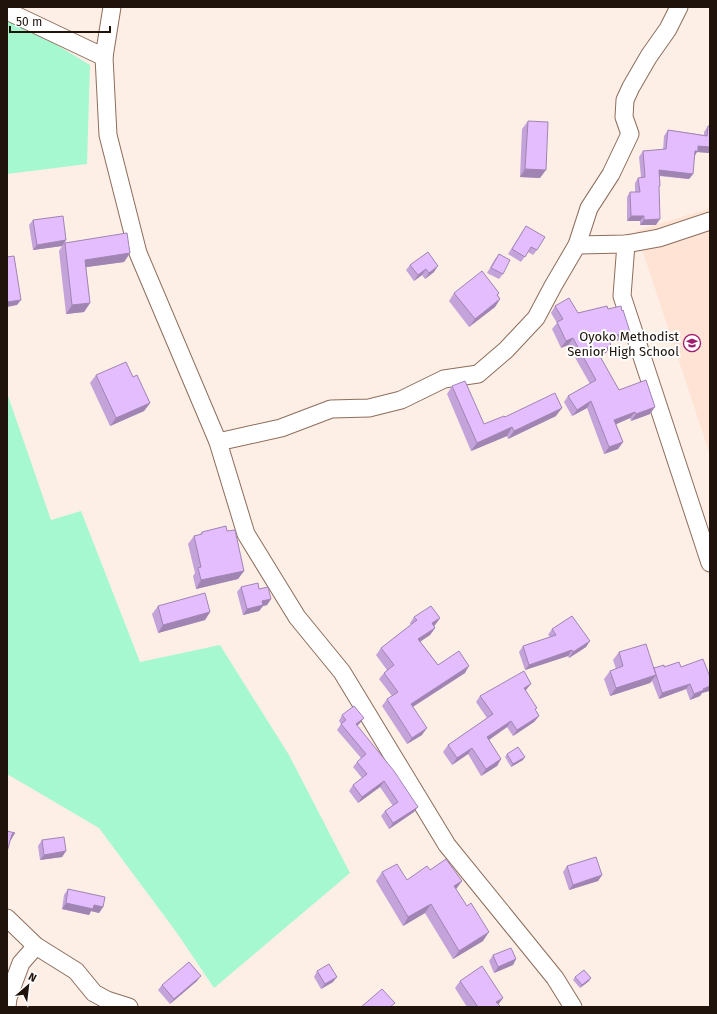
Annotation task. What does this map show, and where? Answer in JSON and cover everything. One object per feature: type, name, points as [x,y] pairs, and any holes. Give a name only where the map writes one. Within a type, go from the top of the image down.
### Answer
[{"type":"street","points":[[112,7],[104,57],[108,135],[138,253],[218,442],[246,534],[297,617],[342,672],[447,845],[555,978],[573,1007]]},
{"type":"street","points":[[218,442],[281,428],[331,409],[369,408],[401,400],[444,379],[478,374],[506,350],[536,318],[577,245],[589,208],[611,174],[630,134],[624,117],[625,100],[649,56],[668,29],[679,7]]},
{"type":"street","points":[[7,11],[104,57]]},
{"type":"street","points":[[577,245],[626,244],[659,238],[710,221]]},
{"type":"street","points":[[626,244],[622,296],[710,563]]},
{"type":"street","points":[[7,918],[36,946],[76,971],[94,993],[107,1000],[129,1007]]},
{"type":"street","points":[[7,1007],[8,998],[21,963],[36,946]]},
{"type":"shaded area","name":"Oyoko Methodist Senior High School","points":[[710,208],[710,455],[636,231]]},
{"type":"green space","points":[[7,15],[90,65],[87,164],[7,174]]},
{"type":"green space","points":[[7,393],[51,520],[81,511],[140,662],[220,645],[289,755],[350,873],[214,988],[177,933],[99,828],[7,774]]},
{"type":"building","points":[[528,121],[548,122],[546,170],[525,169]]},
{"type":"building","points":[[708,126],[710,126],[710,147],[698,146],[698,151],[695,151],[693,174],[659,170],[660,219],[644,220],[644,216],[631,216],[630,192],[640,192],[638,178],[645,177],[643,151],[666,149],[668,130],[707,136]]},
{"type":"building","points":[[63,216],[66,240],[37,245],[33,220]]},
{"type":"building","points":[[526,226],[545,237],[537,250],[531,247],[525,257],[512,249]]},
{"type":"building","points":[[127,233],[130,253],[85,260],[90,303],[72,305],[65,243]]},
{"type":"building","points":[[428,252],[438,266],[429,273],[426,269],[418,275],[410,265]]},
{"type":"building","points":[[499,254],[510,260],[503,274],[491,268]]},
{"type":"building","points":[[14,256],[21,300],[7,302],[7,257]]},
{"type":"building","points":[[482,271],[499,293],[497,295],[500,299],[475,319],[454,293]]},
{"type":"building","points":[[569,298],[578,313],[607,306],[608,309],[621,306],[630,332],[608,337],[611,346],[597,351],[619,390],[646,380],[655,407],[636,414],[635,412],[614,420],[623,442],[609,447],[591,401],[577,410],[568,396],[596,380],[573,338],[566,341],[557,322],[563,319],[555,306]]},
{"type":"building","points":[[126,362],[133,377],[137,375],[150,403],[116,418],[96,375]]},
{"type":"building","points":[[465,381],[484,424],[504,416],[505,417],[555,393],[562,408],[514,431],[512,427],[477,443],[452,386]]},
{"type":"building","points":[[226,526],[227,531],[235,530],[244,571],[201,580],[198,568],[201,567],[194,536],[202,534],[202,532]]},
{"type":"building","points":[[258,583],[259,589],[268,587],[271,599],[262,601],[263,605],[247,609],[241,587]]},
{"type":"building","points":[[205,593],[210,612],[163,625],[158,606]]},
{"type":"building","points":[[431,606],[440,618],[432,623],[435,628],[418,639],[438,665],[459,651],[469,666],[411,704],[427,728],[412,738],[387,699],[398,692],[384,673],[394,665],[381,648],[417,620],[414,617]]},
{"type":"building","points":[[572,616],[590,641],[573,652],[572,650],[529,665],[523,646],[556,635],[552,629]]},
{"type":"building","points":[[646,644],[656,675],[616,688],[610,671],[623,666],[619,652]]},
{"type":"building","points":[[703,659],[710,677],[710,686],[694,694],[690,684],[662,693],[654,668],[664,665],[664,667],[679,662],[681,667]]},
{"type":"building","points":[[524,671],[531,684],[524,688],[537,708],[535,709],[539,716],[517,730],[511,721],[487,737],[501,759],[486,769],[472,748],[457,758],[448,745],[493,714],[480,696]]},
{"type":"building","points":[[354,706],[364,718],[356,724],[394,771],[418,807],[393,823],[385,811],[398,802],[384,781],[362,797],[353,785],[367,774],[357,762],[366,754],[341,724],[346,720],[342,715]]},
{"type":"building","points":[[518,747],[525,757],[513,764],[507,754]]},
{"type":"building","points":[[7,831],[15,833],[12,834],[7,852]]},
{"type":"building","points":[[64,837],[66,851],[44,855],[42,840]]},
{"type":"building","points":[[596,857],[602,875],[573,885],[567,866]]},
{"type":"building","points":[[446,859],[462,881],[454,886],[467,906],[471,903],[489,932],[459,951],[431,904],[408,917],[382,872],[397,864],[407,880],[427,866],[430,870]]},
{"type":"building","points":[[68,889],[105,897],[103,907],[94,905],[93,909],[66,903]]},
{"type":"building","points":[[511,948],[516,959],[498,967],[493,955]]},
{"type":"building","points":[[189,962],[201,976],[174,999],[162,985]]},
{"type":"building","points":[[329,964],[337,977],[325,984],[317,971]]},
{"type":"building","points":[[482,966],[503,998],[496,1002],[501,1007],[478,1007],[460,981]]},
{"type":"building","points":[[584,970],[591,978],[582,985],[575,977]]},
{"type":"building","points":[[382,989],[395,1003],[390,1007],[361,1007]]},
{"type":"place","name":"Oyoko Methodist Senior High School","points":[[692,343]]}]
